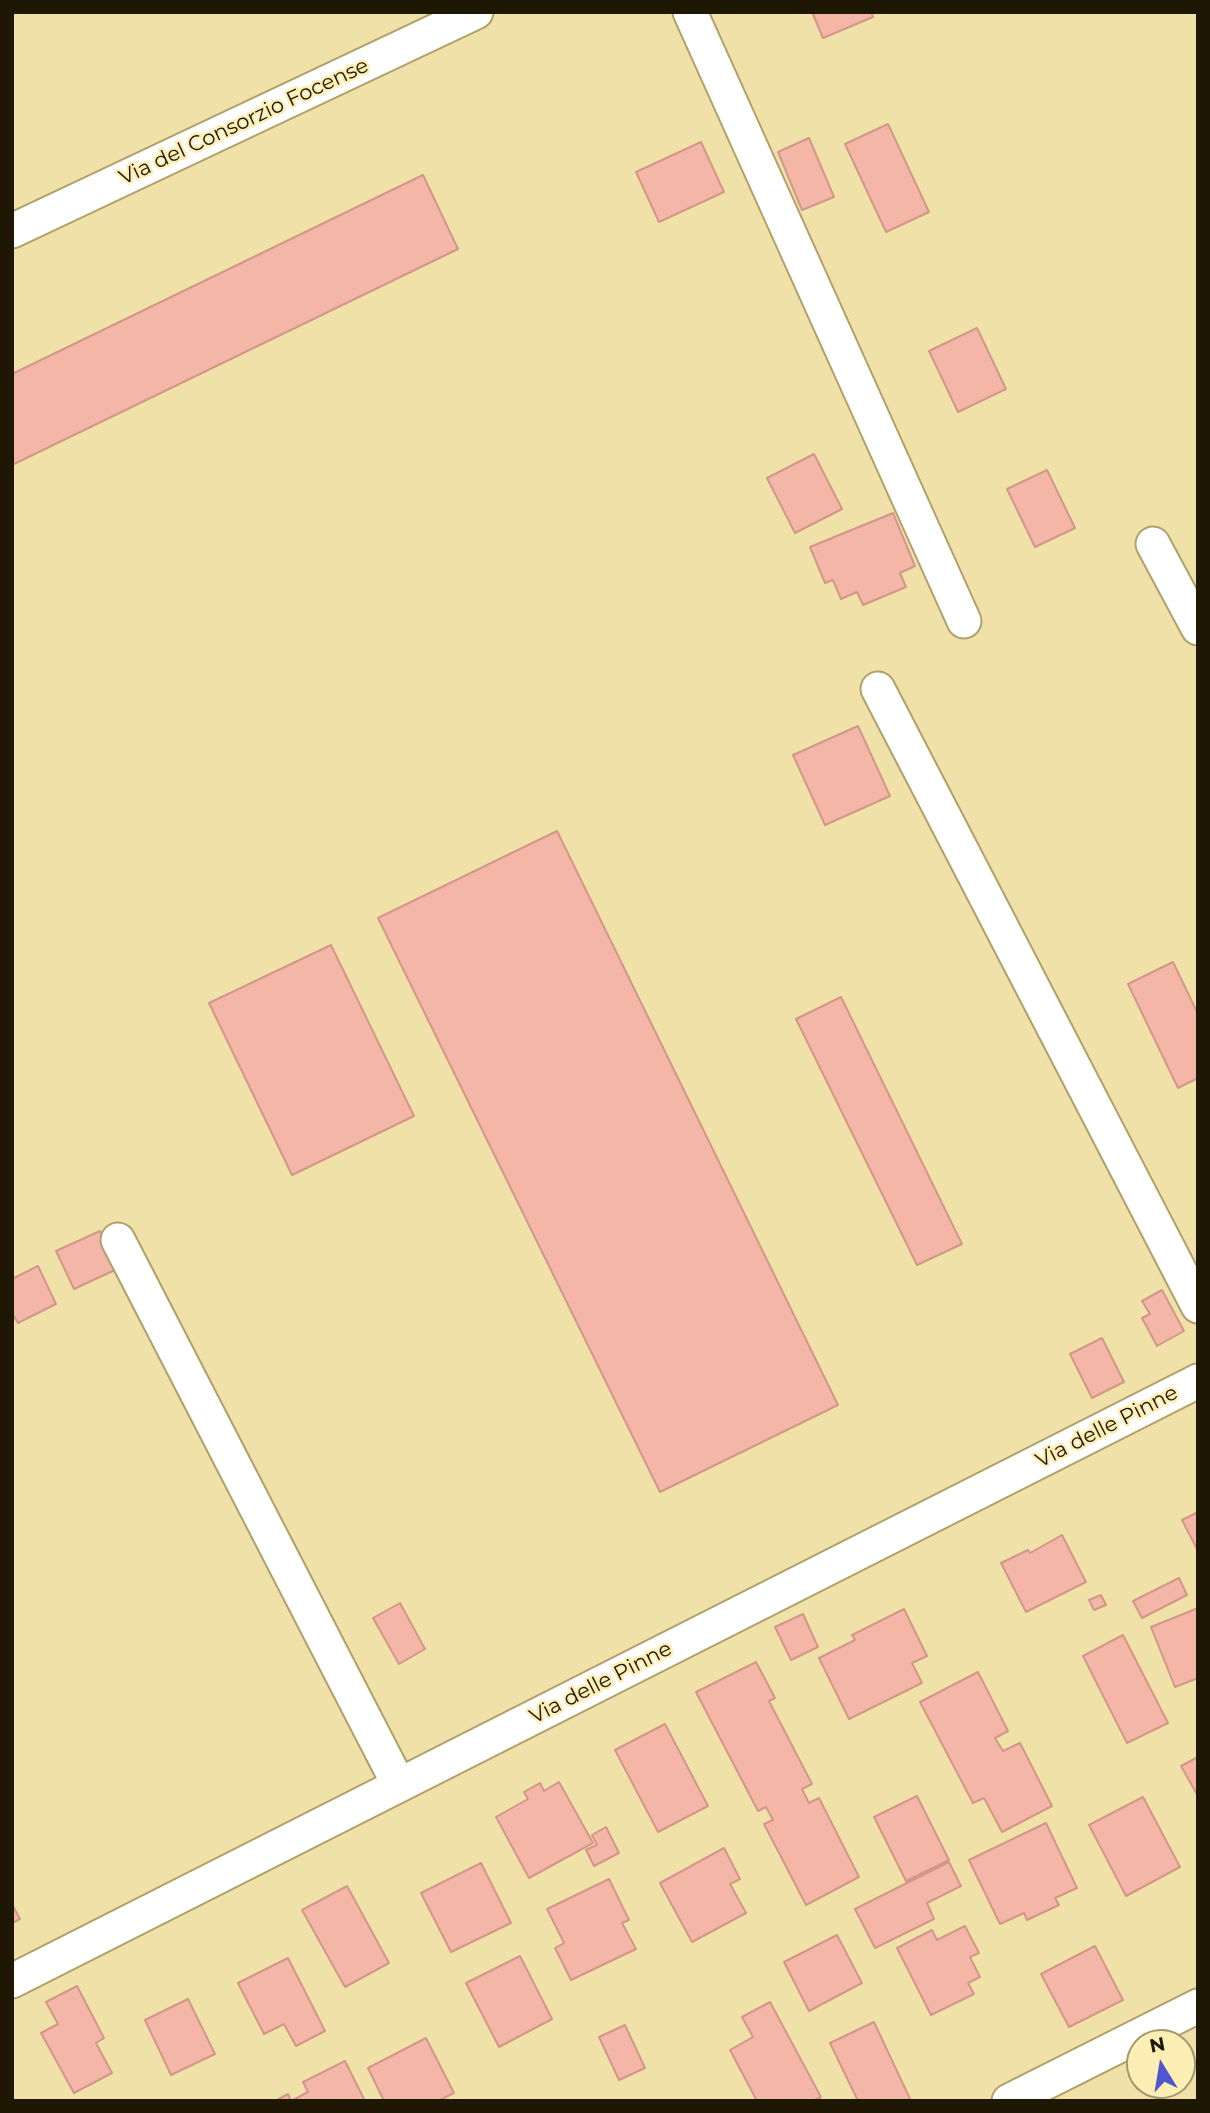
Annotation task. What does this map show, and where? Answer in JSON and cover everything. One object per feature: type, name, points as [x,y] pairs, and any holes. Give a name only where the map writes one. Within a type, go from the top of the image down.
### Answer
[{"type":"street","name":"Via del Consorzio Focense","points":[[12,231],[476,12]]},
{"type":"street","points":[[690,12],[964,621]]},
{"type":"street","points":[[1153,544],[1198,628]]},
{"type":"street","points":[[878,689],[1198,1306]]},
{"type":"street","points":[[118,1240],[399,1785]]},
{"type":"street","name":"Via delle Pinne","points":[[12,1981],[1195,1389]]},
{"type":"street","points":[[1010,2101],[1198,2006]]},
{"type":"building","points":[[812,12],[871,12],[873,17],[823,38]]},
{"type":"building","points":[[888,124],[929,212],[886,232],[845,144]]},
{"type":"building","points":[[809,138],[834,197],[802,210],[778,152]]},
{"type":"building","points":[[701,142],[724,192],[659,222],[636,172]]},
{"type":"building","points":[[423,175],[458,249],[12,465],[12,374]]},
{"type":"building","points":[[977,328],[1006,389],[958,412],[929,351]]},
{"type":"building","points":[[814,454],[842,509],[795,533],[767,478]]},
{"type":"building","points":[[1047,470],[1075,528],[1035,547],[1007,489]]},
{"type":"building","points":[[893,513],[915,566],[900,573],[906,587],[863,605],[857,592],[841,599],[833,580],[825,583],[810,547]]},
{"type":"building","points":[[858,726],[890,796],[825,825],[793,755]]},
{"type":"building","points":[[557,831],[838,1405],[660,1492],[378,918]]},
{"type":"building","points":[[331,945],[414,1116],[292,1175],[209,1003]]},
{"type":"building","points":[[1173,962],[1198,1014],[1198,1078],[1178,1088],[1128,984]]},
{"type":"building","points":[[841,997],[962,1244],[917,1265],[796,1019]]},
{"type":"building","points":[[100,1231],[117,1269],[74,1289],[56,1251]]},
{"type":"building","points":[[38,1266],[56,1304],[18,1323],[12,1313],[12,1279]]},
{"type":"building","points":[[1162,1290],[1184,1331],[1157,1346],[1142,1318],[1150,1314],[1142,1301]]},
{"type":"building","points":[[1102,1338],[1124,1382],[1092,1398],[1070,1354]]},
{"type":"building","points":[[1198,1512],[1198,1551],[1182,1520]]},
{"type":"building","points":[[1062,1535],[1086,1582],[1026,1612],[1001,1563],[1028,1550],[1030,1553]]},
{"type":"building","points":[[1179,1578],[1187,1595],[1142,1618],[1133,1601]]},
{"type":"building","points":[[1101,1595],[1106,1605],[1094,1610],[1089,1600]]},
{"type":"building","points":[[400,1603],[425,1649],[399,1664],[373,1618]]},
{"type":"building","points":[[1198,1608],[1198,1678],[1175,1687],[1151,1627]]},
{"type":"building","points":[[904,1609],[927,1656],[912,1663],[922,1683],[849,1719],[819,1658],[855,1640],[852,1635]]},
{"type":"building","points":[[803,1614],[818,1647],[791,1660],[775,1627]]},
{"type":"building","points":[[1123,1635],[1168,1723],[1127,1743],[1083,1656]]},
{"type":"building","points":[[756,1662],[775,1698],[769,1701],[812,1784],[802,1789],[809,1803],[819,1798],[859,1877],[806,1905],[764,1824],[773,1820],[766,1807],[758,1811],[696,1692]]},
{"type":"building","points":[[978,1672],[1008,1731],[995,1738],[1003,1751],[1020,1743],[1052,1806],[1002,1832],[984,1798],[973,1803],[920,1702]]},
{"type":"building","points":[[665,1724],[708,1806],[658,1832],[615,1750]]},
{"type":"building","points":[[1198,1757],[1198,1796],[1181,1766]]},
{"type":"building","points":[[559,1782],[593,1843],[529,1878],[496,1817],[528,1799],[524,1792],[540,1783],[544,1791]]},
{"type":"building","points":[[917,1796],[949,1860],[906,1881],[874,1817]]},
{"type":"building","points":[[1143,1797],[1180,1867],[1126,1896],[1089,1825]]},
{"type":"building","points":[[1046,1823],[1077,1888],[1055,1898],[1059,1905],[1027,1920],[1024,1913],[1000,1924],[969,1860]]},
{"type":"building","points":[[606,1827],[619,1853],[594,1866],[586,1850],[597,1845],[592,1835]]},
{"type":"building","points":[[724,1848],[740,1879],[730,1884],[746,1913],[692,1942],[660,1883]]},
{"type":"building","points":[[949,1862],[961,1886],[927,1903],[934,1919],[875,1948],[855,1909]]},
{"type":"building","points":[[481,1863],[511,1923],[451,1952],[421,1893]]},
{"type":"building","points":[[609,1879],[629,1920],[622,1923],[636,1949],[571,1980],[555,1948],[564,1943],[547,1909]]},
{"type":"building","points":[[347,1886],[389,1963],[345,1987],[302,1910]]},
{"type":"building","points":[[12,1904],[20,1919],[12,1923]]},
{"type":"building","points":[[965,1926],[979,1953],[970,1957],[980,1977],[968,1983],[974,1994],[931,2015],[897,1948],[932,1930],[937,1940]]},
{"type":"building","points":[[837,1935],[862,1983],[809,2011],[784,1962]]},
{"type":"building","points":[[1095,1946],[1123,2000],[1069,2027],[1041,1974]]},
{"type":"building","points":[[520,1956],[552,2019],[499,2047],[466,1983]]},
{"type":"building","points":[[288,1958],[325,2031],[296,2046],[284,2024],[264,2034],[238,1983]]},
{"type":"building","points":[[77,1986],[104,2038],[96,2043],[112,2073],[74,2093],[41,2033],[58,2024],[46,2002]]},
{"type":"building","points":[[188,1999],[215,2054],[171,2075],[145,2020]]},
{"type":"building","points":[[770,2002],[821,2097],[813,2101],[757,2101],[730,2050],[753,2037],[742,2017]]},
{"type":"building","points":[[874,2022],[911,2101],[858,2101],[830,2043]]},
{"type":"building","points":[[625,2025],[645,2068],[619,2080],[599,2037]]},
{"type":"building","points":[[426,2038],[454,2093],[438,2101],[384,2101],[368,2068]]},
{"type":"building","points":[[345,2061],[365,2101],[291,2101],[308,2092],[303,2082]]},
{"type":"building","points":[[288,2094],[291,2101],[275,2101]]}]
